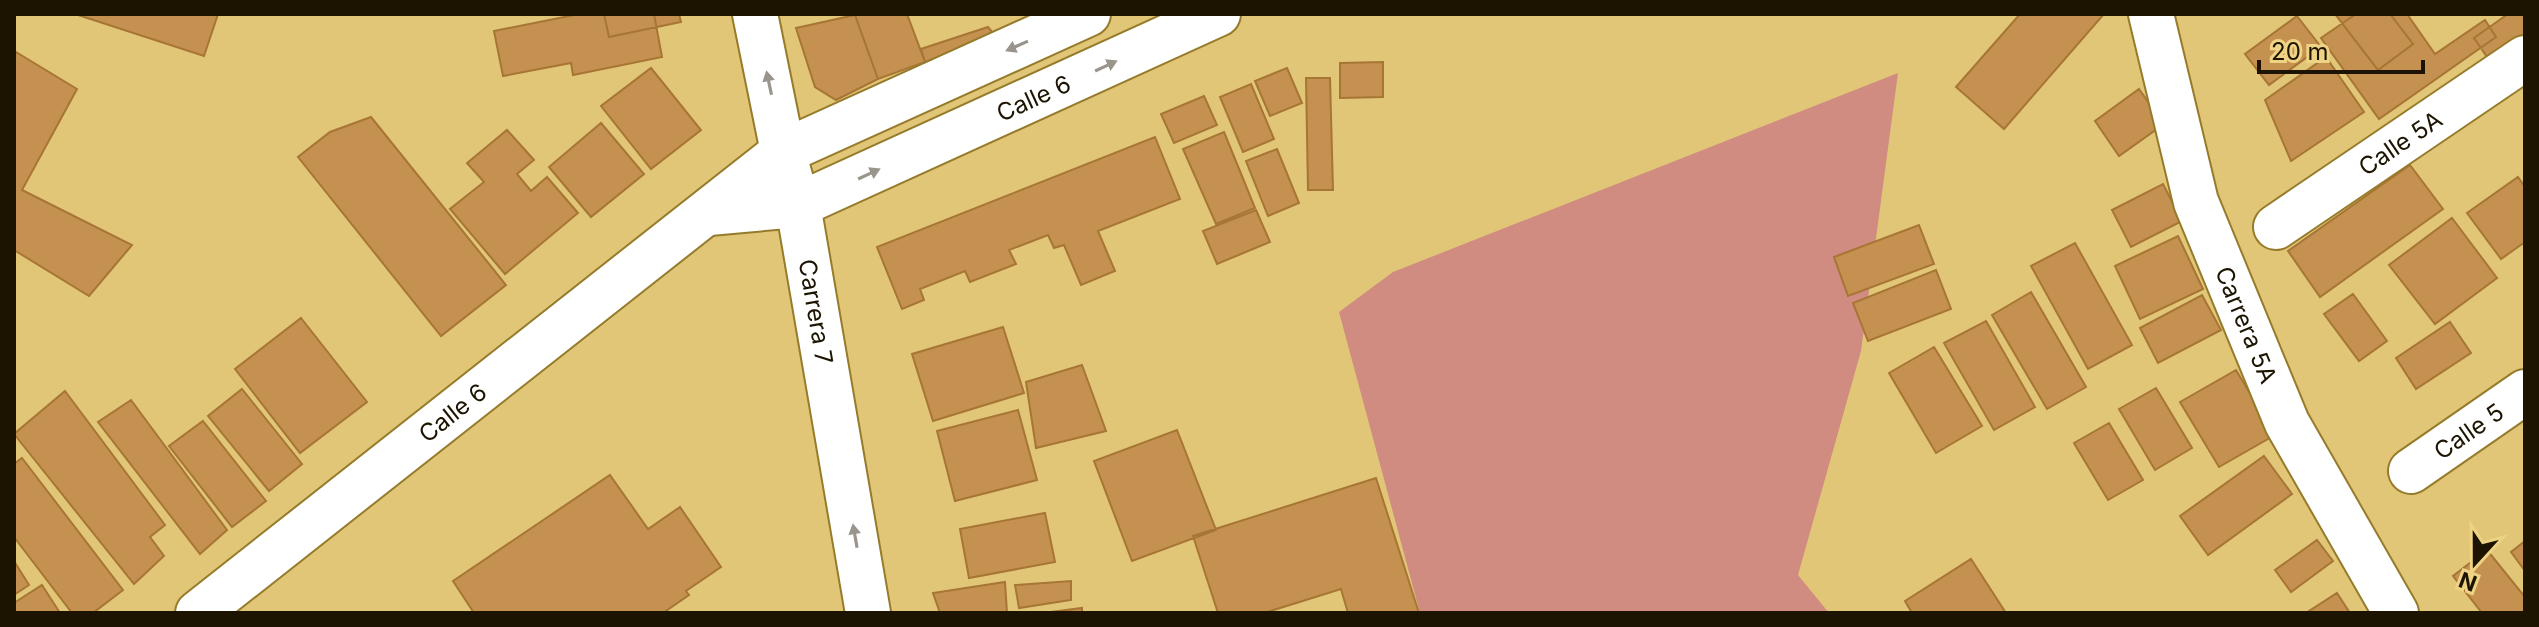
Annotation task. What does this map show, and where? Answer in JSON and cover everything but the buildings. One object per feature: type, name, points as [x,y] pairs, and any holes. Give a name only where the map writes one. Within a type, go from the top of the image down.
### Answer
[{"type":"street","name":"Carrera 7","points":[[755,14],[783,152],[798,205],[868,613]]},
{"type":"street","name":"Calle 6","points":[[198,613],[783,152],[1088,14]]},
{"type":"street","name":"Calle 6","points":[[709,213],[798,205],[1218,14]]},
{"type":"street","name":"Carrera 5A","points":[[2151,14],[2196,202],[2287,423],[2396,613]]},
{"type":"street","name":"Calle 5A","points":[[2276,227],[2525,58]]},
{"type":"street","name":"Calle 5","points":[[2411,471],[2525,392]]},
{"type":"shaded area","points":[[1898,73],[1861,351],[1798,575],[1829,613],[1420,613],[1339,312],[1393,272]]}]
